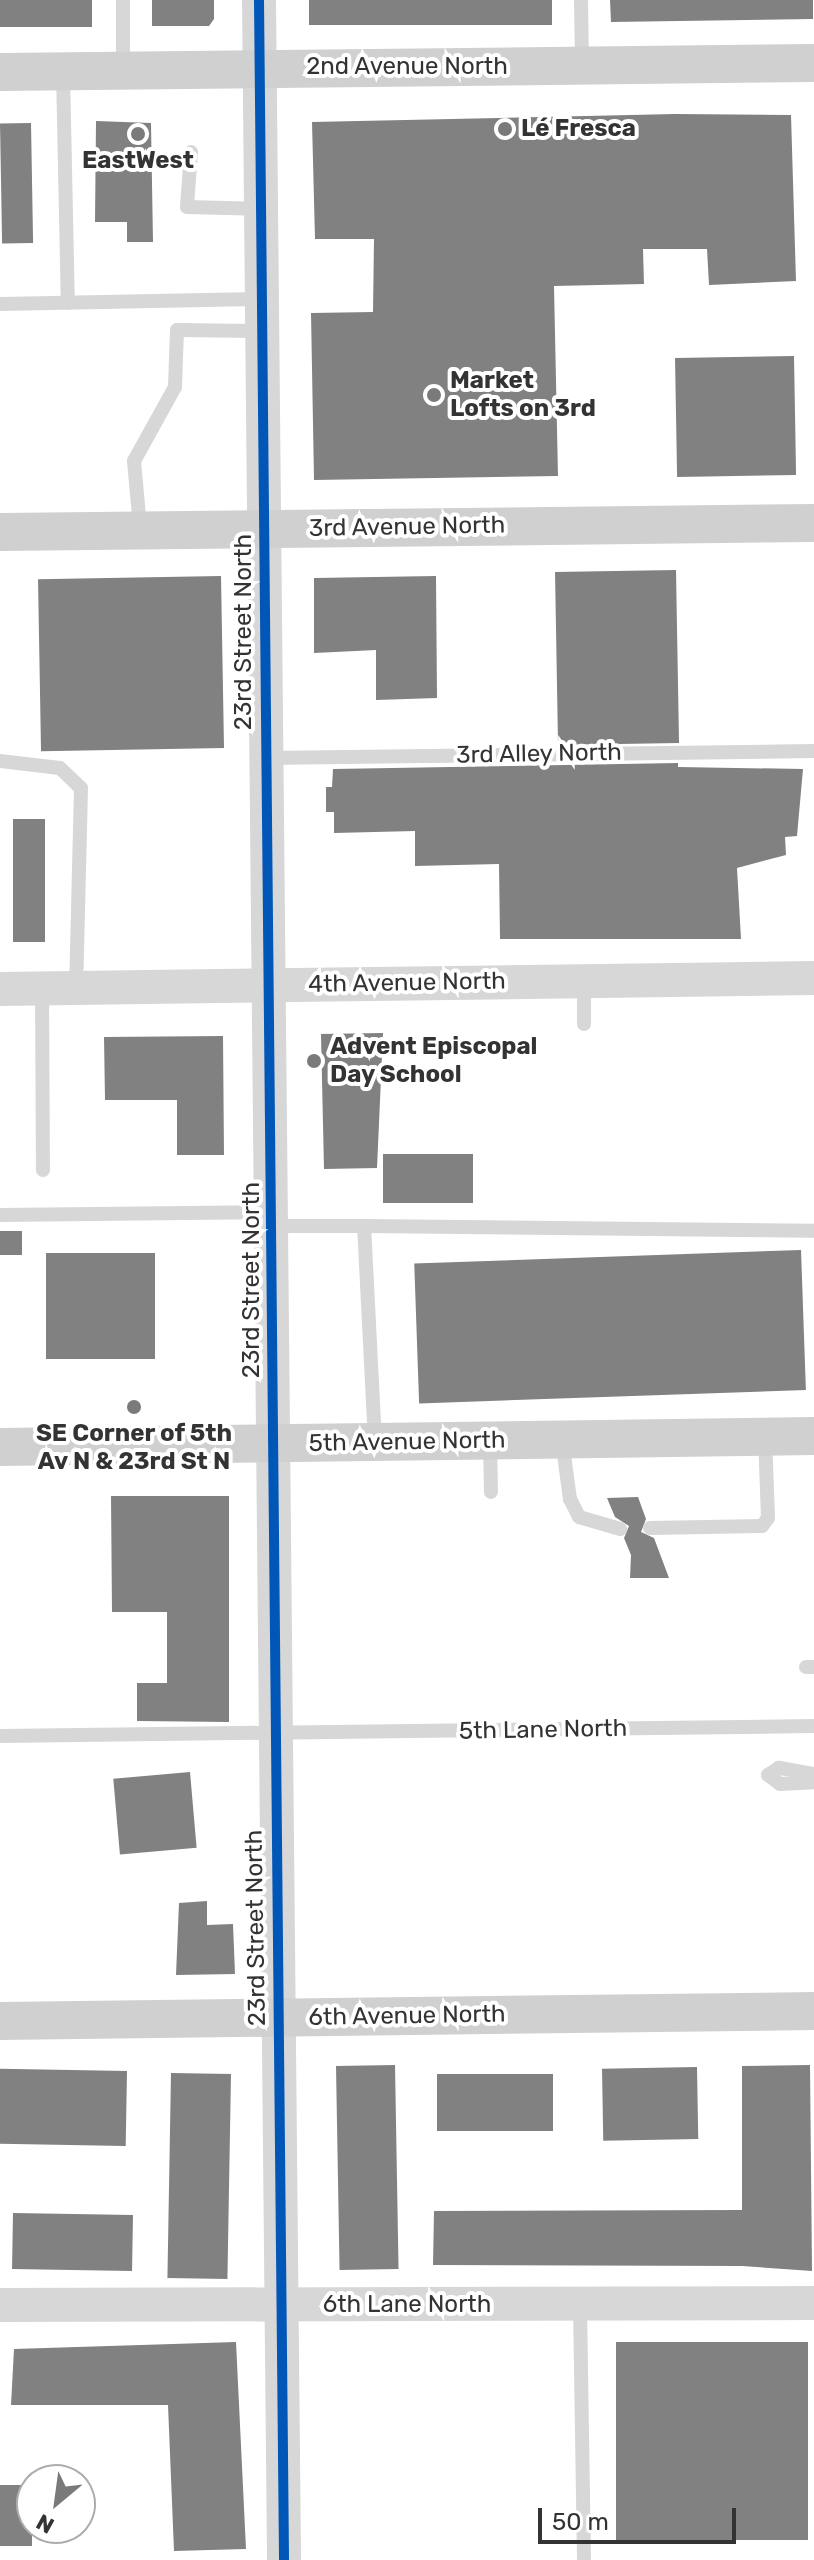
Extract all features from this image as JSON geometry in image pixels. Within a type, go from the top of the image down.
[{"type":"main road","name":"2nd Avenue North","points":[[0,72],[814,63]]},
{"type":"main road","name":"3rd Avenue North","points":[[0,532],[814,523]]},
{"type":"main road","name":"5th Avenue North","points":[[0,1447],[814,1436]]},
{"type":"main road","name":"6th Avenue North","points":[[0,2021],[814,2011]]},
{"type":"street","name":"23rd Street North","points":[[259,0],[264,209],[263,529],[271,985],[273,1735],[284,2560]]},
{"type":"street","name":"4th Avenue North","points":[[0,989],[814,978]]},
{"type":"street","name":"6th Lane North","points":[[0,2305],[814,2303]]},
{"type":"lane","points":[[123,0],[123,71]]},
{"type":"lane","points":[[581,0],[582,66]]},
{"type":"lane","points":[[63,71],[68,303]]},
{"type":"lane","points":[[191,152],[187,207],[264,209]]},
{"type":"lane","points":[[0,304],[68,303],[264,315]]},
{"type":"lane","points":[[140,530],[134,461],[175,387],[177,330],[264,315]]},
{"type":"lane","name":"3rd Alley North","points":[[265,758],[814,751]]},
{"type":"lane","points":[[0,773],[0,761],[60,768],[81,788],[76,987]]},
{"type":"lane","points":[[584,981],[584,1024]]},
{"type":"lane","points":[[42,988],[43,1170]]},
{"type":"lane","points":[[0,1215],[272,1219],[364,1226],[730,1233],[814,1231]]},
{"type":"lane","points":[[364,1226],[375,1442]]},
{"type":"lane","points":[[650,1528],[762,1526],[768,1518],[765,1436]]},
{"type":"lane","points":[[562,1439],[570,1499],[579,1517],[596,1527],[620,1529]]},
{"type":"lane","points":[[490,1440],[491,1492]]},
{"type":"lane","name":"5th Lane North","points":[[0,1736],[814,1726]]},
{"type":"lane","points":[[814,1774],[779,1768],[768,1775],[780,1784],[814,1782]]},
{"type":"lane","points":[[580,2304],[584,2560]]},
{"type":"building","points":[[0,0],[92,0],[92,27],[0,27]]},
{"type":"building","points":[[152,0],[214,0],[214,19],[209,26],[152,26]]},
{"type":"building","points":[[309,0],[552,0],[552,25],[309,25]]},
{"type":"building","points":[[610,0],[813,0],[813,19],[611,22]]},
{"type":"building","points":[[675,114],[791,115],[796,281],[709,285],[707,249],[643,249],[644,284],[554,286],[558,476],[314,480],[311,313],[373,312],[374,239],[315,239],[312,122]]},
{"type":"building","points":[[96,121],[151,123],[153,242],[127,242],[127,222],[95,222]]},
{"type":"building","points":[[31,123],[33,243],[2,244],[0,124]]},
{"type":"building","points":[[794,356],[796,475],[677,477],[675,358]]},
{"type":"building","points":[[676,570],[679,743],[558,745],[555,572]]},
{"type":"building","points":[[221,576],[224,748],[41,751],[38,579]]},
{"type":"building","points":[[436,576],[437,698],[376,700],[376,650],[314,653],[314,578]]},
{"type":"building","points":[[678,763],[678,767],[803,769],[797,836],[785,837],[786,855],[737,868],[741,939],[500,939],[499,864],[415,866],[415,831],[334,833],[334,812],[326,812],[326,787],[332,787],[333,769]]},
{"type":"building","points":[[13,819],[45,819],[45,942],[13,942]]},
{"type":"building","points":[[383,1033],[377,1168],[324,1169],[321,1034]]},
{"type":"building","points":[[223,1036],[224,1155],[177,1155],[177,1100],[105,1100],[104,1037]]},
{"type":"building","points":[[383,1154],[473,1154],[473,1203],[383,1203]]},
{"type":"building","points":[[0,1231],[22,1231],[22,1255],[0,1255]]},
{"type":"building","points":[[801,1250],[806,1390],[419,1403],[414,1264]]},
{"type":"building","points":[[46,1253],[155,1253],[155,1359],[46,1359]]},
{"type":"building","points":[[111,1496],[229,1496],[229,1722],[137,1721],[137,1683],[167,1683],[167,1612],[112,1612]]},
{"type":"building","points":[[638,1497],[646,1519],[641,1532],[654,1538],[669,1578],[630,1578],[631,1555],[624,1538],[629,1526],[615,1517],[607,1498]]},
{"type":"building","points":[[190,1772],[197,1848],[120,1854],[113,1779]]},
{"type":"building","points":[[207,1901],[207,1925],[233,1924],[235,1974],[176,1975],[179,1903]]},
{"type":"building","points":[[395,2065],[399,2269],[340,2270],[336,2066]]},
{"type":"building","points":[[810,2065],[812,2271],[742,2266],[433,2265],[434,2211],[742,2210],[742,2066]]},
{"type":"building","points":[[697,2067],[698,2139],[603,2141],[602,2069]]},
{"type":"building","points":[[0,2069],[127,2071],[126,2146],[0,2144]]},
{"type":"building","points":[[171,2073],[231,2074],[227,2279],[167,2278]]},
{"type":"building","points":[[437,2074],[553,2074],[553,2131],[437,2131]]},
{"type":"building","points":[[13,2213],[133,2215],[132,2271],[12,2269]]},
{"type":"building","points":[[236,2342],[246,2549],[174,2551],[168,2405],[11,2405],[14,2349]]},
{"type":"building","points":[[616,2342],[808,2342],[808,2540],[616,2540]]},
{"type":"building","points":[[0,2485],[16,2485],[16,2544],[32,2546],[0,2546]]},
{"type":"cycle path","points":[[259,0],[284,2560]]},
{"type":"place","name":"Lé Fresca","points":[[505,129]]},
{"type":"place","name":"EastWest","points":[[138,134]]},
{"type":"place","name":"Market Lofts on 3rd","points":[[434,395]]},
{"type":"place","name":"Advent Episcopal Day School","points":[[314,1061]]},
{"type":"place","name":"SE Corner of 5th Av N & 23rd St N","points":[[134,1407]]}]
